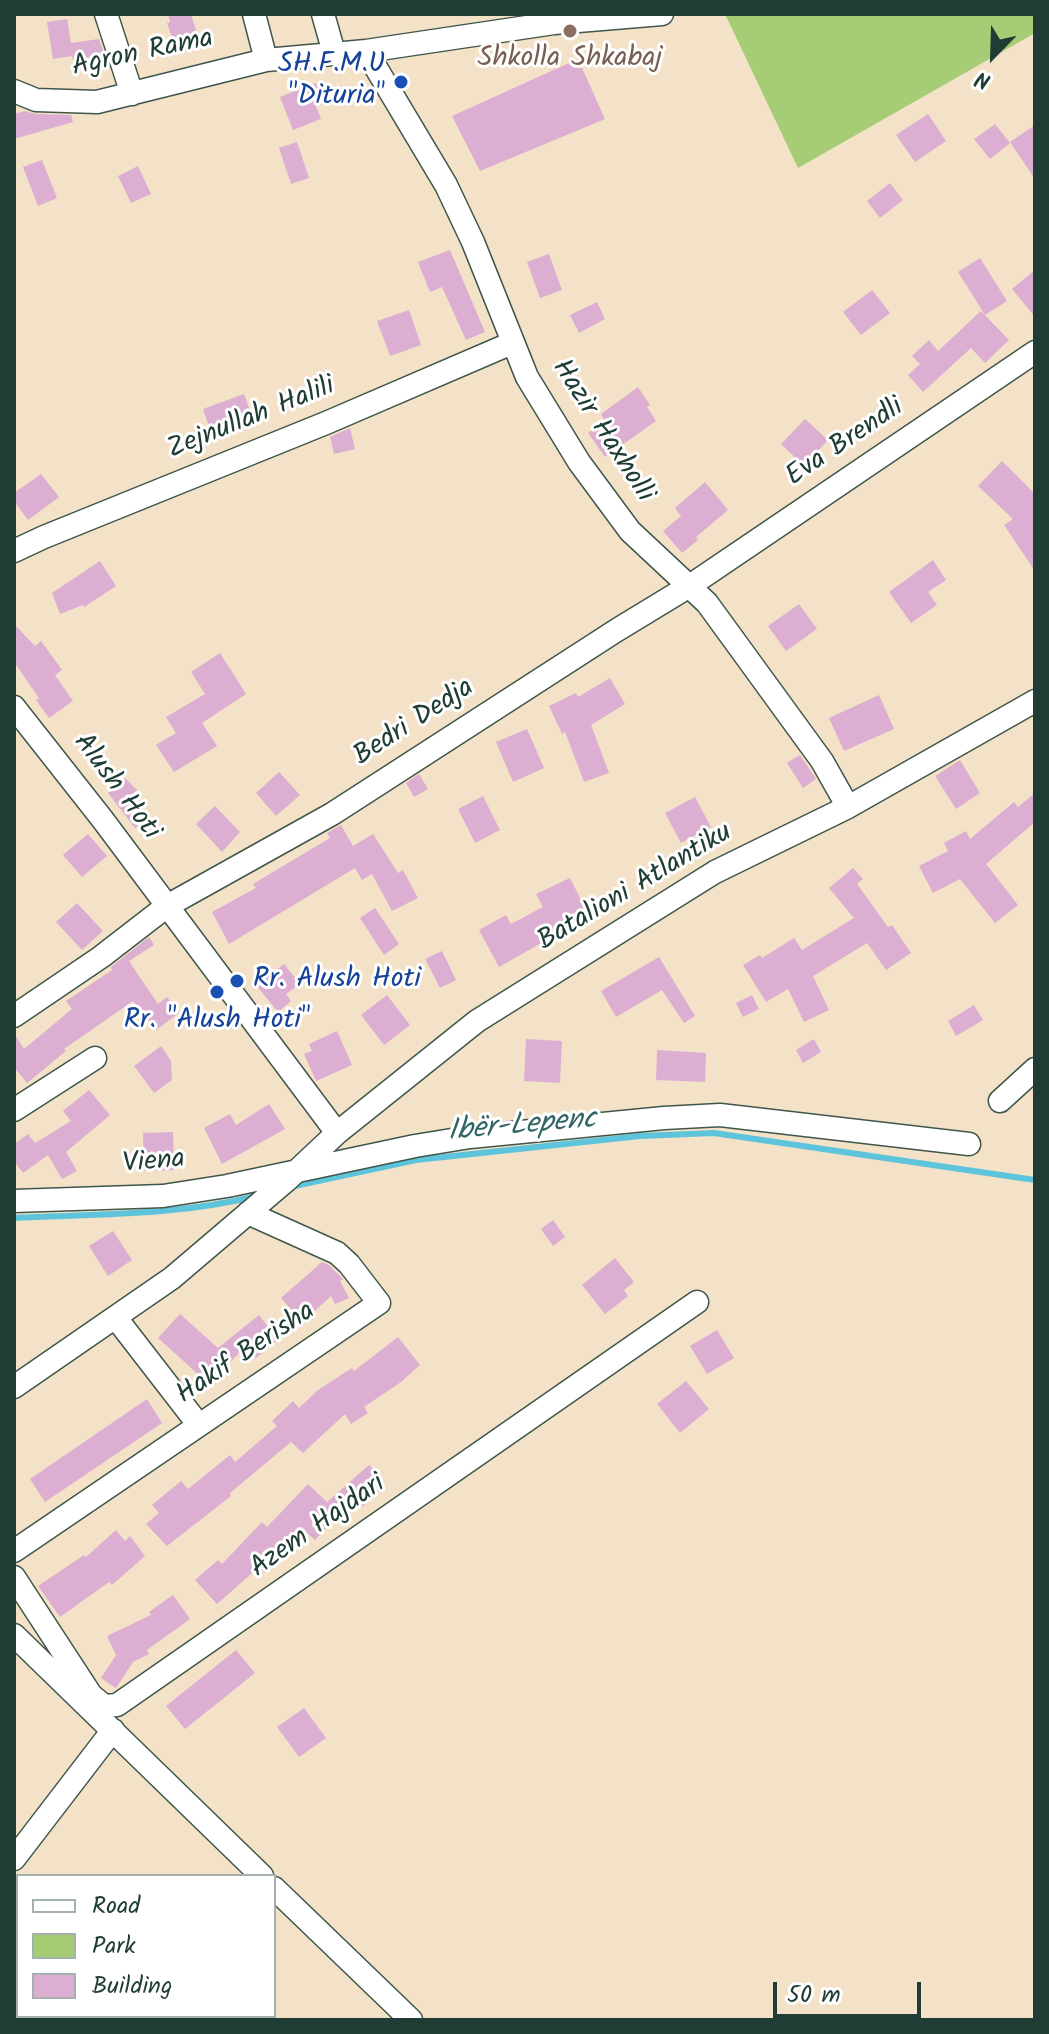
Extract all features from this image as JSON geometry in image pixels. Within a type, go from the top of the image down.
[{"type":"street","points":[[106,14],[132,94]]},
{"type":"street","points":[[254,14],[266,60]]},
{"type":"street","points":[[323,14],[334,53]]},
{"type":"street","name":"Agron Rama","points":[[14,91],[36,100],[97,102],[266,60],[366,51],[511,28],[662,14]]},
{"type":"street","name":"Hazir Haxholli","points":[[366,51],[446,185],[473,242],[527,377],[579,462],[630,531],[707,603],[822,761],[848,807]]},
{"type":"street","name":"Zejnullah Halili","points":[[14,551],[512,343]]},
{"type":"street","name":"Eva Brendli","points":[[691,585],[1035,352]]},
{"type":"street","name":"Bedri Dedja","points":[[167,906],[332,814],[691,585]]},
{"type":"street","name":"Batalioni Atlantiku","points":[[14,1387],[172,1278],[292,1176],[337,1133],[477,1021],[715,872],[848,807],[1035,701]]},
{"type":"street","name":"Alush Hoti","points":[[14,707],[337,1133]]},
{"type":"street","points":[[14,1016],[101,957],[167,906]]},
{"type":"street","points":[[14,1110],[95,1058]]},
{"type":"street","points":[[1000,1101],[1035,1069]]},
{"type":"street","name":"Batalioni Atlantiku","points":[[292,1176],[415,1146],[470,1137],[720,1115],[969,1144]]},
{"type":"street","name":"Viena","points":[[14,1201],[163,1196],[292,1176]]},
{"type":"street","name":"Hakif Berisha","points":[[14,1551],[379,1303],[337,1253],[248,1213]]},
{"type":"street","name":"Azem Hajdari","points":[[14,1577],[91,1695],[104,1706],[117,1705],[697,1302]]},
{"type":"street","points":[[116,1318],[198,1424]]},
{"type":"street","points":[[14,1635],[258,1874]]},
{"type":"street","points":[[14,1859],[113,1730]]},
{"type":"street","points":[[276,1892],[411,2020]]},
{"type":"green space","points":[[725,14],[1035,14],[1035,33],[798,168]]},
{"type":"building","points":[[168,14],[191,14],[198,37],[174,44],[167,23],[170,22]]},
{"type":"building","points":[[67,19],[71,43],[99,39],[106,60],[74,65],[72,56],[53,59],[47,22]]},
{"type":"building","points":[[578,59],[605,119],[480,171],[452,116]]},
{"type":"building","points":[[316,83],[324,104],[316,106],[321,119],[293,130],[280,97]]},
{"type":"building","points":[[25,111],[71,115],[73,122],[14,139],[14,114]]},
{"type":"building","points":[[928,114],[946,141],[915,162],[896,135]]},
{"type":"building","points":[[995,124],[1010,143],[990,159],[974,139]]},
{"type":"building","points":[[1035,125],[1035,179],[1010,142]]},
{"type":"building","points":[[297,142],[309,178],[291,184],[279,148]]},
{"type":"building","points":[[42,160],[57,198],[38,206],[23,167]]},
{"type":"building","points":[[138,166],[151,194],[131,203],[118,176]]},
{"type":"building","points":[[890,183],[903,200],[880,218],[867,201]]},
{"type":"building","points":[[450,250],[485,332],[466,340],[442,287],[430,292],[418,262]]},
{"type":"building","points":[[549,254],[562,290],[540,298],[527,262]]},
{"type":"building","points":[[980,258],[1007,301],[985,315],[958,272]]},
{"type":"building","points":[[1035,270],[1035,317],[1012,289]]},
{"type":"building","points":[[872,290],[890,313],[861,335],[843,312]]},
{"type":"building","points":[[597,302],[605,319],[579,333],[570,315]]},
{"type":"building","points":[[409,310],[421,345],[390,356],[377,321]]},
{"type":"building","points":[[981,311],[1009,340],[985,363],[971,348],[923,392],[908,375],[920,364],[912,356],[929,340],[938,351]]},
{"type":"building","points":[[638,387],[656,421],[605,457],[588,433],[605,421],[601,414]]},
{"type":"building","points":[[244,394],[255,425],[240,430],[236,420],[210,429],[203,409]]},
{"type":"building","points":[[805,419],[828,440],[804,466],[781,444]]},
{"type":"building","points":[[350,428],[355,449],[334,454],[330,437]]},
{"type":"building","points":[[1002,461],[1035,494],[1035,571],[1004,525],[1013,519],[978,486]]},
{"type":"building","points":[[41,474],[59,497],[28,520],[14,501],[14,493]]},
{"type":"building","points":[[705,482],[728,510],[682,553],[663,531],[681,516],[675,508]]},
{"type":"building","points":[[933,560],[946,580],[928,592],[937,605],[911,623],[889,592]]},
{"type":"building","points":[[100,561],[116,586],[84,607],[60,614],[52,593]]},
{"type":"building","points":[[799,604],[817,629],[786,651],[768,626]]},
{"type":"building","points":[[14,624],[35,646],[41,641],[62,670],[55,675],[73,701],[49,718],[14,662]]},
{"type":"building","points":[[220,653],[246,694],[202,723],[217,746],[174,772],[156,745],[176,733],[166,717],[205,694],[191,672]]},
{"type":"building","points":[[610,678],[625,704],[591,725],[609,773],[584,782],[565,732],[562,734],[549,706],[576,693],[578,697]]},
{"type":"building","points":[[879,695],[894,729],[844,751],[829,718]]},
{"type":"building","points":[[527,729],[544,768],[513,782],[496,742]]},
{"type":"building","points":[[800,755],[816,779],[803,788],[787,763]]},
{"type":"building","points":[[960,760],[980,793],[956,809],[935,776]]},
{"type":"building","points":[[279,772],[300,795],[276,816],[256,793]]},
{"type":"building","points":[[419,774],[428,789],[414,797],[406,783]]},
{"type":"building","points":[[125,778],[137,790],[130,796],[147,819],[135,828],[108,793]]},
{"type":"building","points":[[1035,793],[1035,822],[986,864],[1018,905],[995,923],[960,879],[933,893],[919,866],[948,851],[944,843],[966,831],[970,839],[1014,802],[1018,807]]},
{"type":"building","points":[[483,796],[500,830],[475,843],[458,809]]},
{"type":"building","points":[[695,797],[711,827],[681,843],[665,813]]},
{"type":"building","points":[[215,806],[240,832],[222,852],[196,824]]},
{"type":"building","points":[[341,825],[353,846],[373,834],[398,873],[403,870],[418,898],[392,911],[372,874],[362,880],[355,868],[229,944],[212,912],[256,888],[253,884],[330,838],[327,833]]},
{"type":"building","points":[[88,834],[107,856],[82,877],[63,855]]},
{"type":"building","points":[[853,868],[863,879],[857,884],[911,953],[886,970],[867,943],[813,976],[829,1010],[804,1022],[788,989],[766,1002],[743,965],[760,955],[762,958],[794,938],[802,950],[854,918],[829,888]]},
{"type":"building","points":[[570,878],[588,914],[557,929],[559,933],[499,967],[479,930],[506,915],[511,924],[543,907],[536,894]]},
{"type":"building","points":[[77,903],[103,931],[82,950],[56,922]]},
{"type":"building","points":[[375,908],[399,944],[384,955],[360,918]]},
{"type":"building","points":[[149,937],[154,945],[129,961],[158,1004],[167,997],[179,1013],[156,1030],[133,1001],[64,1049],[66,1051],[27,1083],[14,1067],[14,1033],[24,1049],[72,1009],[66,1001],[112,970],[111,967]]},
{"type":"building","points":[[442,951],[456,980],[440,988],[425,959]]},
{"type":"building","points":[[659,957],[695,1016],[684,1023],[662,990],[616,1017],[601,991]]},
{"type":"building","points":[[284,964],[300,984],[286,994],[291,1001],[278,1012],[256,985]]},
{"type":"building","points":[[387,995],[410,1025],[384,1045],[361,1015]]},
{"type":"building","points":[[752,995],[759,1009],[743,1017],[736,1003]]},
{"type":"building","points":[[974,1005],[983,1020],[956,1036],[948,1021]]},
{"type":"building","points":[[337,1031],[352,1065],[316,1081],[304,1054],[312,1051],[309,1044]]},
{"type":"building","points":[[526,1039],[562,1041],[560,1083],[524,1081]]},
{"type":"building","points":[[814,1039],[821,1052],[803,1063],[796,1050]]},
{"type":"building","points":[[161,1046],[171,1061],[172,1080],[154,1093],[134,1066]]},
{"type":"building","points":[[657,1050],[706,1053],[705,1082],[656,1080]]},
{"type":"building","points":[[89,1090],[110,1115],[66,1152],[77,1171],[62,1179],[48,1155],[23,1173],[14,1161],[14,1144],[28,1134],[35,1143],[71,1121],[63,1111]]},
{"type":"building","points":[[269,1104],[285,1129],[222,1164],[204,1128],[230,1114],[236,1125]]},
{"type":"building","points":[[173,1132],[174,1170],[144,1171],[143,1133]]},
{"type":"building","points":[[553,1220],[565,1237],[553,1246],[541,1229]]},
{"type":"building","points":[[113,1231],[132,1260],[108,1276],[89,1246]]},
{"type":"building","points":[[615,1258],[634,1282],[624,1290],[628,1296],[605,1314],[582,1285]]},
{"type":"building","points":[[322,1262],[343,1279],[340,1281],[349,1298],[335,1304],[331,1296],[303,1322],[281,1298]]},
{"type":"building","points":[[180,1314],[218,1348],[259,1315],[278,1340],[256,1358],[246,1346],[209,1384],[158,1338]]},
{"type":"building","points":[[717,1330],[734,1358],[707,1374],[690,1346]]},
{"type":"building","points":[[398,1337],[420,1365],[364,1407],[368,1413],[351,1424],[345,1414],[303,1453],[291,1442],[230,1493],[231,1496],[167,1546],[146,1524],[159,1513],[152,1505],[181,1481],[188,1489],[230,1455],[235,1462],[277,1426],[272,1421],[293,1401],[299,1408],[318,1390],[352,1368],[354,1371]]},
{"type":"building","points":[[686,1381],[709,1409],[680,1433],[657,1404]]},
{"type":"building","points":[[147,1399],[162,1423],[45,1502],[30,1479]]},
{"type":"building","points":[[369,1465],[377,1473],[373,1477],[383,1488],[362,1507],[354,1498],[315,1540],[305,1531],[265,1573],[259,1567],[217,1604],[195,1580],[218,1560],[222,1564],[262,1522],[267,1527],[308,1484],[327,1502]]},
{"type":"building","points":[[116,1530],[125,1541],[130,1536],[145,1556],[112,1585],[109,1582],[60,1617],[38,1586],[84,1555],[86,1557]]},
{"type":"building","points":[[173,1595],[190,1619],[147,1650],[149,1654],[133,1662],[116,1688],[101,1678],[116,1655],[107,1636],[151,1615],[149,1612]]},
{"type":"building","points":[[236,1650],[255,1673],[185,1729],[166,1706]]},
{"type":"building","points":[[304,1708],[326,1738],[299,1757],[277,1727]]},
{"type":"waterway","name":"Ibër-Lepenc","points":[[290,1187],[416,1160],[640,1136],[714,1133],[1035,1180]]},
{"type":"waterway","name":"Ibër-Lepenc","points":[[14,1218],[166,1211],[256,1196]]},
{"type":"place","name":"Shkolla Shkabaj","points":[[570,31]]},
{"type":"place","name":"SH.F.M.U \"Dituria\"","points":[[401,82]]},
{"type":"place","name":"Rr. Alush Hoti","points":[[237,981]]},
{"type":"place","name":"Rr. \"Alush Hoti\"","points":[[217,992]]}]
